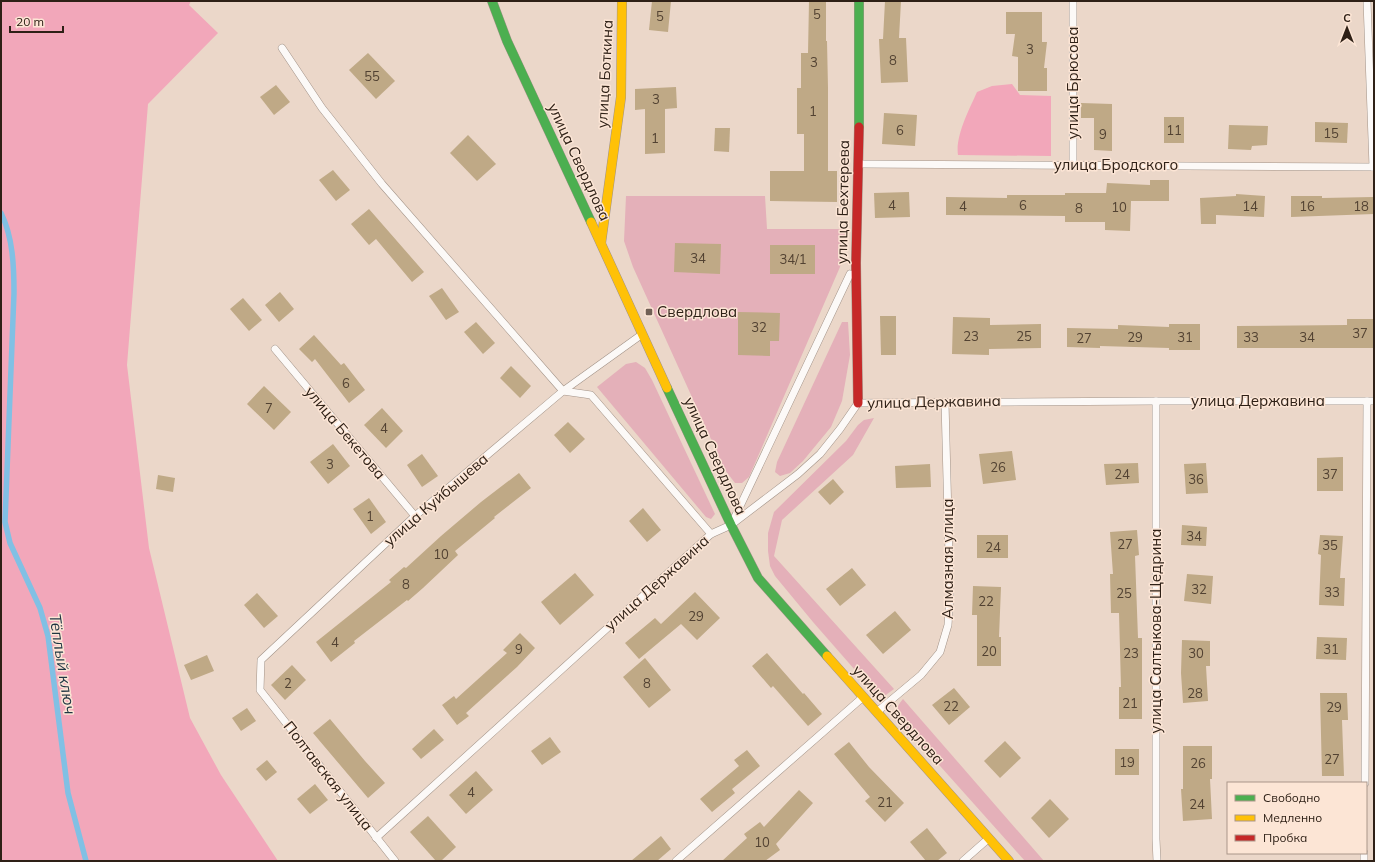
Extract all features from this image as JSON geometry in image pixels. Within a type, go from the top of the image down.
[{"type":"street","name":"улица Свердлова","points":[[492,1],[507,40],[731,524],[758,578],[878,711],[1009,861]]},
{"type":"street","name":"улица Боткина","points":[[601,243],[621,97],[622,1]]},
{"type":"street","name":"улица Бехтерева","points":[[858,403],[856,263],[859,1]]},
{"type":"lane","name":"улица Брюсова","points":[[1073,1],[1073,165]]},
{"type":"lane","points":[[1367,1],[1374,167]]},
{"type":"lane","points":[[282,48],[322,108],[382,184],[563,390],[591,395],[711,534]]},
{"type":"lane","name":"улица Бродского","points":[[858,164],[1374,167]]},
{"type":"lane","points":[[731,524],[856,263]]},
{"type":"lane","name":"улица Куйбышева","points":[[260,690],[261,660],[416,516],[563,390],[643,333]]},
{"type":"lane","name":"улица Бекетова","points":[[275,349],[416,516]]},
{"type":"lane","name":"улица Салтыкова-Щедрина","points":[[1156,401],[1157,861]]},
{"type":"lane","points":[[1365,782],[1370,401]]},
{"type":"lane","name":"улица Державина","points":[[376,838],[711,534],[731,524],[798,474],[820,454],[858,403],[1370,401]]},
{"type":"lane","name":"Алмазная улица","points":[[878,711],[921,674],[940,652],[948,625],[949,587],[945,402]]},
{"type":"lane","name":"Полтавская улица","points":[[260,690],[395,861]]},
{"type":"lane","points":[[676,861],[864,696]]},
{"type":"lane","points":[[964,861],[988,838]]},
{"type":"shaded area","points":[[1,1],[191,1],[189,5],[218,33],[148,104],[127,365],[149,548],[190,718],[221,775],[278,861],[1,861]]},
{"type":"shaded area","points":[[1012,84],[1020,95],[1051,96],[1051,156],[958,155],[961,131],[977,92],[992,86]]},
{"type":"shaded area","points":[[626,196],[765,196],[767,229],[847,229],[840,267],[749,477],[742,483],[735,483],[725,470],[633,267],[624,241]]},
{"type":"shaded area","points":[[842,322],[848,322],[850,355],[842,401],[831,427],[803,461],[790,473],[780,476],[775,472],[777,462]]},
{"type":"shaded area","points":[[636,362],[645,368],[652,380],[715,514],[711,519],[706,517],[597,387],[626,364]]},
{"type":"shaded area","points":[[874,418],[853,455],[782,520],[774,556],[894,689],[883,697],[876,694],[775,576],[770,566],[768,551],[768,533],[774,512],[846,441],[858,425],[864,420]]},
{"type":"shaded area","points":[[903,699],[1044,861],[1025,861],[899,720],[897,709]]},
{"type":"building","points":[[652,1],[671,1],[668,32],[649,30]]},
{"type":"building","points":[[809,1],[826,1],[828,171],[837,171],[837,202],[770,201],[770,171],[804,171],[804,134],[797,134],[797,88],[801,88],[801,53],[808,53]]},
{"type":"building","points":[[885,1],[901,1],[899,38],[906,38],[908,82],[881,83],[879,39],[883,39]]},
{"type":"building","points":[[1006,12],[1042,12],[1042,42],[1047,42],[1044,68],[1047,68],[1047,91],[1018,91],[1018,57],[1012,56],[1015,34],[1006,34]]},
{"type":"building","points":[[368,53],[395,81],[376,99],[349,70]]},
{"type":"building","points":[[276,85],[290,102],[274,115],[260,97]]},
{"type":"building","points":[[676,87],[677,108],[665,109],[665,153],[645,154],[645,109],[635,110],[635,89]]},
{"type":"building","points":[[1081,103],[1112,104],[1112,151],[1094,150],[1094,118],[1081,118]]},
{"type":"building","points":[[884,113],[917,115],[915,146],[882,144]]},
{"type":"building","points":[[1164,117],[1184,117],[1184,143],[1164,143]]},
{"type":"building","points":[[1315,122],[1348,123],[1347,143],[1315,142]]},
{"type":"building","points":[[1229,125],[1268,126],[1267,145],[1252,146],[1251,150],[1228,149]]},
{"type":"building","points":[[715,128],[730,128],[729,152],[714,151]]},
{"type":"building","points":[[468,135],[496,164],[477,181],[450,153]]},
{"type":"building","points":[[333,170],[350,190],[336,201],[319,180]]},
{"type":"building","points":[[1150,180],[1169,180],[1169,201],[1131,201],[1130,231],[1105,230],[1105,222],[1065,222],[1065,216],[946,215],[946,197],[1007,198],[1007,195],[1106,193],[1107,183],[1150,185]]},
{"type":"building","points":[[909,192],[910,217],[875,218],[874,193]]},
{"type":"building","points":[[1236,194],[1265,196],[1264,217],[1216,215],[1216,224],[1201,224],[1200,198],[1236,196]]},
{"type":"building","points":[[1291,196],[1322,196],[1322,198],[1373,197],[1374,214],[1291,217]]},
{"type":"building","points":[[369,209],[424,272],[412,282],[376,239],[369,245],[351,224]]},
{"type":"building","points":[[675,243],[721,244],[720,274],[674,272]]},
{"type":"building","points":[[770,245],[815,245],[815,274],[770,274]]},
{"type":"building","points":[[442,288],[459,312],[446,320],[429,296]]},
{"type":"building","points":[[280,292],[294,309],[279,322],[265,305]]},
{"type":"building","points":[[243,298],[262,320],[249,331],[230,309]]},
{"type":"building","points":[[738,312],[780,313],[779,341],[770,341],[770,356],[738,355]]},
{"type":"building","points":[[880,316],[896,316],[896,355],[881,355]]},
{"type":"building","points":[[953,317],[990,318],[990,325],[1041,324],[1041,348],[989,349],[989,355],[952,354]]},
{"type":"building","points":[[1347,319],[1374,319],[1374,348],[1237,348],[1237,326],[1347,325]]},
{"type":"building","points":[[476,322],[495,343],[483,354],[464,332]]},
{"type":"building","points":[[1169,324],[1200,324],[1200,350],[1169,350],[1169,348],[1100,346],[1100,348],[1067,347],[1067,328],[1118,329],[1118,325],[1169,327]]},
{"type":"building","points":[[314,335],[341,365],[344,363],[365,390],[349,403],[315,359],[312,362],[299,349]]},
{"type":"building","points":[[511,366],[531,386],[520,398],[500,378]]},
{"type":"building","points":[[264,386],[291,412],[274,430],[247,404]]},
{"type":"building","points":[[382,408],[403,431],[386,448],[364,425]]},
{"type":"building","points":[[568,422],[585,439],[570,453],[554,435]]},
{"type":"building","points":[[333,444],[350,466],[328,484],[310,462]]},
{"type":"building","points":[[1012,451],[1016,480],[983,484],[979,454]]},
{"type":"building","points":[[422,454],[438,476],[422,487],[407,465]]},
{"type":"building","points":[[1343,457],[1343,491],[1317,491],[1317,458]]},
{"type":"building","points":[[1138,463],[1139,483],[1106,485],[1104,464]]},
{"type":"building","points":[[1206,463],[1208,493],[1186,494],[1184,464]]},
{"type":"building","points":[[930,464],[931,487],[896,488],[895,466]]},
{"type":"building","points":[[519,473],[531,488],[494,517],[495,518],[455,551],[458,555],[423,588],[354,641],[355,643],[331,662],[316,642],[391,582],[389,580],[404,567],[406,568],[481,502]]},
{"type":"building","points":[[158,475],[175,478],[173,492],[156,489]]},
{"type":"building","points":[[833,479],[844,492],[830,505],[818,492]]},
{"type":"building","points":[[369,498],[386,522],[371,534],[353,509]]},
{"type":"building","points":[[643,508],[661,530],[647,542],[629,521]]},
{"type":"building","points":[[1182,525],[1207,527],[1206,546],[1181,545]]},
{"type":"building","points":[[1137,530],[1139,555],[1135,556],[1138,638],[1142,638],[1142,719],[1119,719],[1119,687],[1121,687],[1119,613],[1111,613],[1110,574],[1113,574],[1110,532]]},
{"type":"building","points":[[977,535],[1008,535],[1008,558],[977,558]]},
{"type":"building","points":[[1320,535],[1343,536],[1340,578],[1345,578],[1344,606],[1319,605],[1321,555],[1318,554]]},
{"type":"building","points":[[852,568],[866,585],[840,606],[826,589]]},
{"type":"building","points":[[575,573],[594,595],[560,625],[541,602]]},
{"type":"building","points":[[1187,574],[1213,576],[1211,604],[1184,601]]},
{"type":"building","points":[[973,586],[1001,587],[999,637],[1001,637],[1001,666],[977,666],[977,615],[972,615]]},
{"type":"building","points":[[695,592],[720,618],[697,640],[681,624],[639,659],[625,643],[655,618],[661,624]]},
{"type":"building","points":[[257,593],[278,616],[264,628],[244,605]]},
{"type":"building","points":[[895,611],[911,630],[883,654],[866,635]]},
{"type":"building","points":[[520,633],[535,648],[517,667],[466,713],[469,716],[457,725],[442,705],[454,696],[456,699],[507,653],[503,650]]},
{"type":"building","points":[[1317,637],[1347,638],[1346,660],[1316,659]]},
{"type":"building","points":[[1182,640],[1210,641],[1210,666],[1206,666],[1208,701],[1183,703],[1181,673]]},
{"type":"building","points":[[767,653],[822,714],[808,726],[773,686],[771,688],[752,666]]},
{"type":"building","points":[[207,655],[214,671],[191,680],[184,665]]},
{"type":"building","points":[[645,658],[671,690],[649,708],[623,677]]},
{"type":"building","points":[[292,665],[306,680],[285,700],[271,685]]},
{"type":"building","points":[[954,688],[970,707],[949,725],[932,705]]},
{"type":"building","points":[[1320,693],[1347,693],[1348,720],[1342,720],[1344,776],[1322,776]]},
{"type":"building","points":[[247,708],[256,721],[241,731],[232,718]]},
{"type":"building","points":[[330,719],[385,783],[368,798],[313,733]]},
{"type":"building","points":[[434,729],[444,740],[421,759],[412,749]]},
{"type":"building","points":[[550,737],[561,752],[542,765],[531,751]]},
{"type":"building","points":[[1005,741],[1021,758],[1000,778],[984,761]]},
{"type":"building","points":[[849,742],[869,767],[904,803],[885,822],[865,801],[870,797],[834,754]]},
{"type":"building","points":[[1183,746],[1212,746],[1212,779],[1210,779],[1212,819],[1183,821],[1181,789],[1183,789]]},
{"type":"building","points":[[1115,749],[1139,749],[1139,775],[1115,775]]},
{"type":"building","points":[[747,750],[760,766],[732,789],[735,793],[712,812],[700,799],[739,766],[734,760]]},
{"type":"building","points":[[267,760],[277,772],[266,781],[256,769]]},
{"type":"building","points":[[476,771],[493,790],[466,814],[449,795]]},
{"type":"building","points":[[315,784],[328,800],[310,814],[297,799]]},
{"type":"building","points":[[799,790],[813,803],[776,844],[780,850],[765,861],[722,861],[747,838],[744,834],[760,822],[764,827]]},
{"type":"building","points":[[1050,799],[1069,819],[1049,838],[1031,818]]},
{"type":"building","points":[[428,816],[456,847],[441,861],[436,861],[410,832]]},
{"type":"building","points":[[927,828],[947,853],[937,861],[926,861],[910,842]]},
{"type":"building","points":[[661,836],[671,849],[657,861],[631,861]]},
{"type":"waterway","name":"Тёплый ключ","points":[[1,213],[10,242],[14,283],[5,522],[10,543],[40,608],[48,636],[68,793],[86,861]]},
{"type":"traffic: fast","points":[[492,1],[507,41],[591,222]]},
{"type":"traffic: fast","points":[[859,1],[859,127]]},
{"type":"traffic: fast","points":[[667,388],[731,525],[758,578],[827,656]]},
{"type":"traffic: slow","points":[[601,243],[621,97],[622,1]]},
{"type":"traffic: slow","points":[[591,222],[667,388]]},
{"type":"traffic: slow","points":[[827,656],[1009,861]]},
{"type":"traffic: jam","points":[[858,403],[856,263],[859,127]]},
{"type":"place","name":"Свердлова","points":[[649,312]]}]
